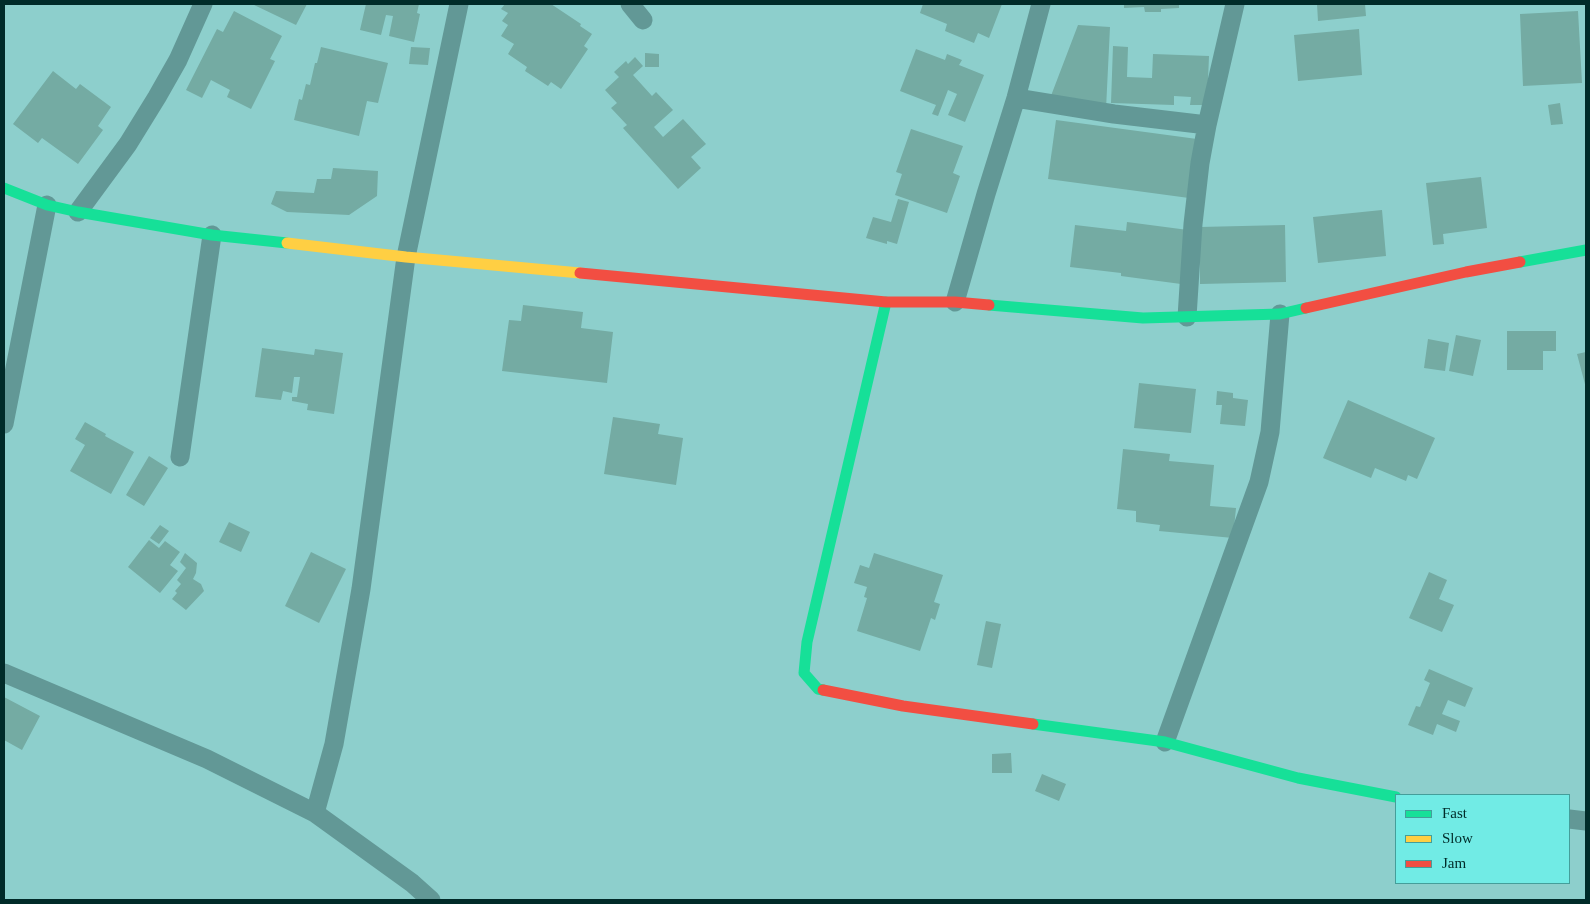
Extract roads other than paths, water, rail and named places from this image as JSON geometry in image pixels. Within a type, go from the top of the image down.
[{"type":"street","points":[[78,212],[128,144],[157,97],[178,60],[203,4]]},
{"type":"street","points":[[315,813],[334,744],[361,589],[406,257],[460,4]]},
{"type":"street","points":[[630,4],[643,20]]},
{"type":"street","points":[[955,302],[1016,98],[1041,4]]},
{"type":"street","points":[[1187,318],[1195,198],[1207,125],[1235,4]]},
{"type":"street","points":[[1016,98],[1114,114],[1207,125]]},
{"type":"street","points":[[4,188],[47,205],[212,235],[406,257],[886,302],[955,302],[1143,318],[1280,314],[1466,272],[1586,250]]},
{"type":"street","points":[[4,424],[47,205]]},
{"type":"street","points":[[180,457],[212,235]]},
{"type":"street","points":[[886,302],[807,642],[804,673],[818,689],[903,706],[1164,742],[1298,778],[1395,797]]},
{"type":"street","points":[[1164,742],[1259,482],[1270,432],[1280,314]]},
{"type":"street","points":[[4,673],[207,759],[315,813],[412,883],[431,900]]},
{"type":"street","points":[[1570,819],[1586,821]]}]
